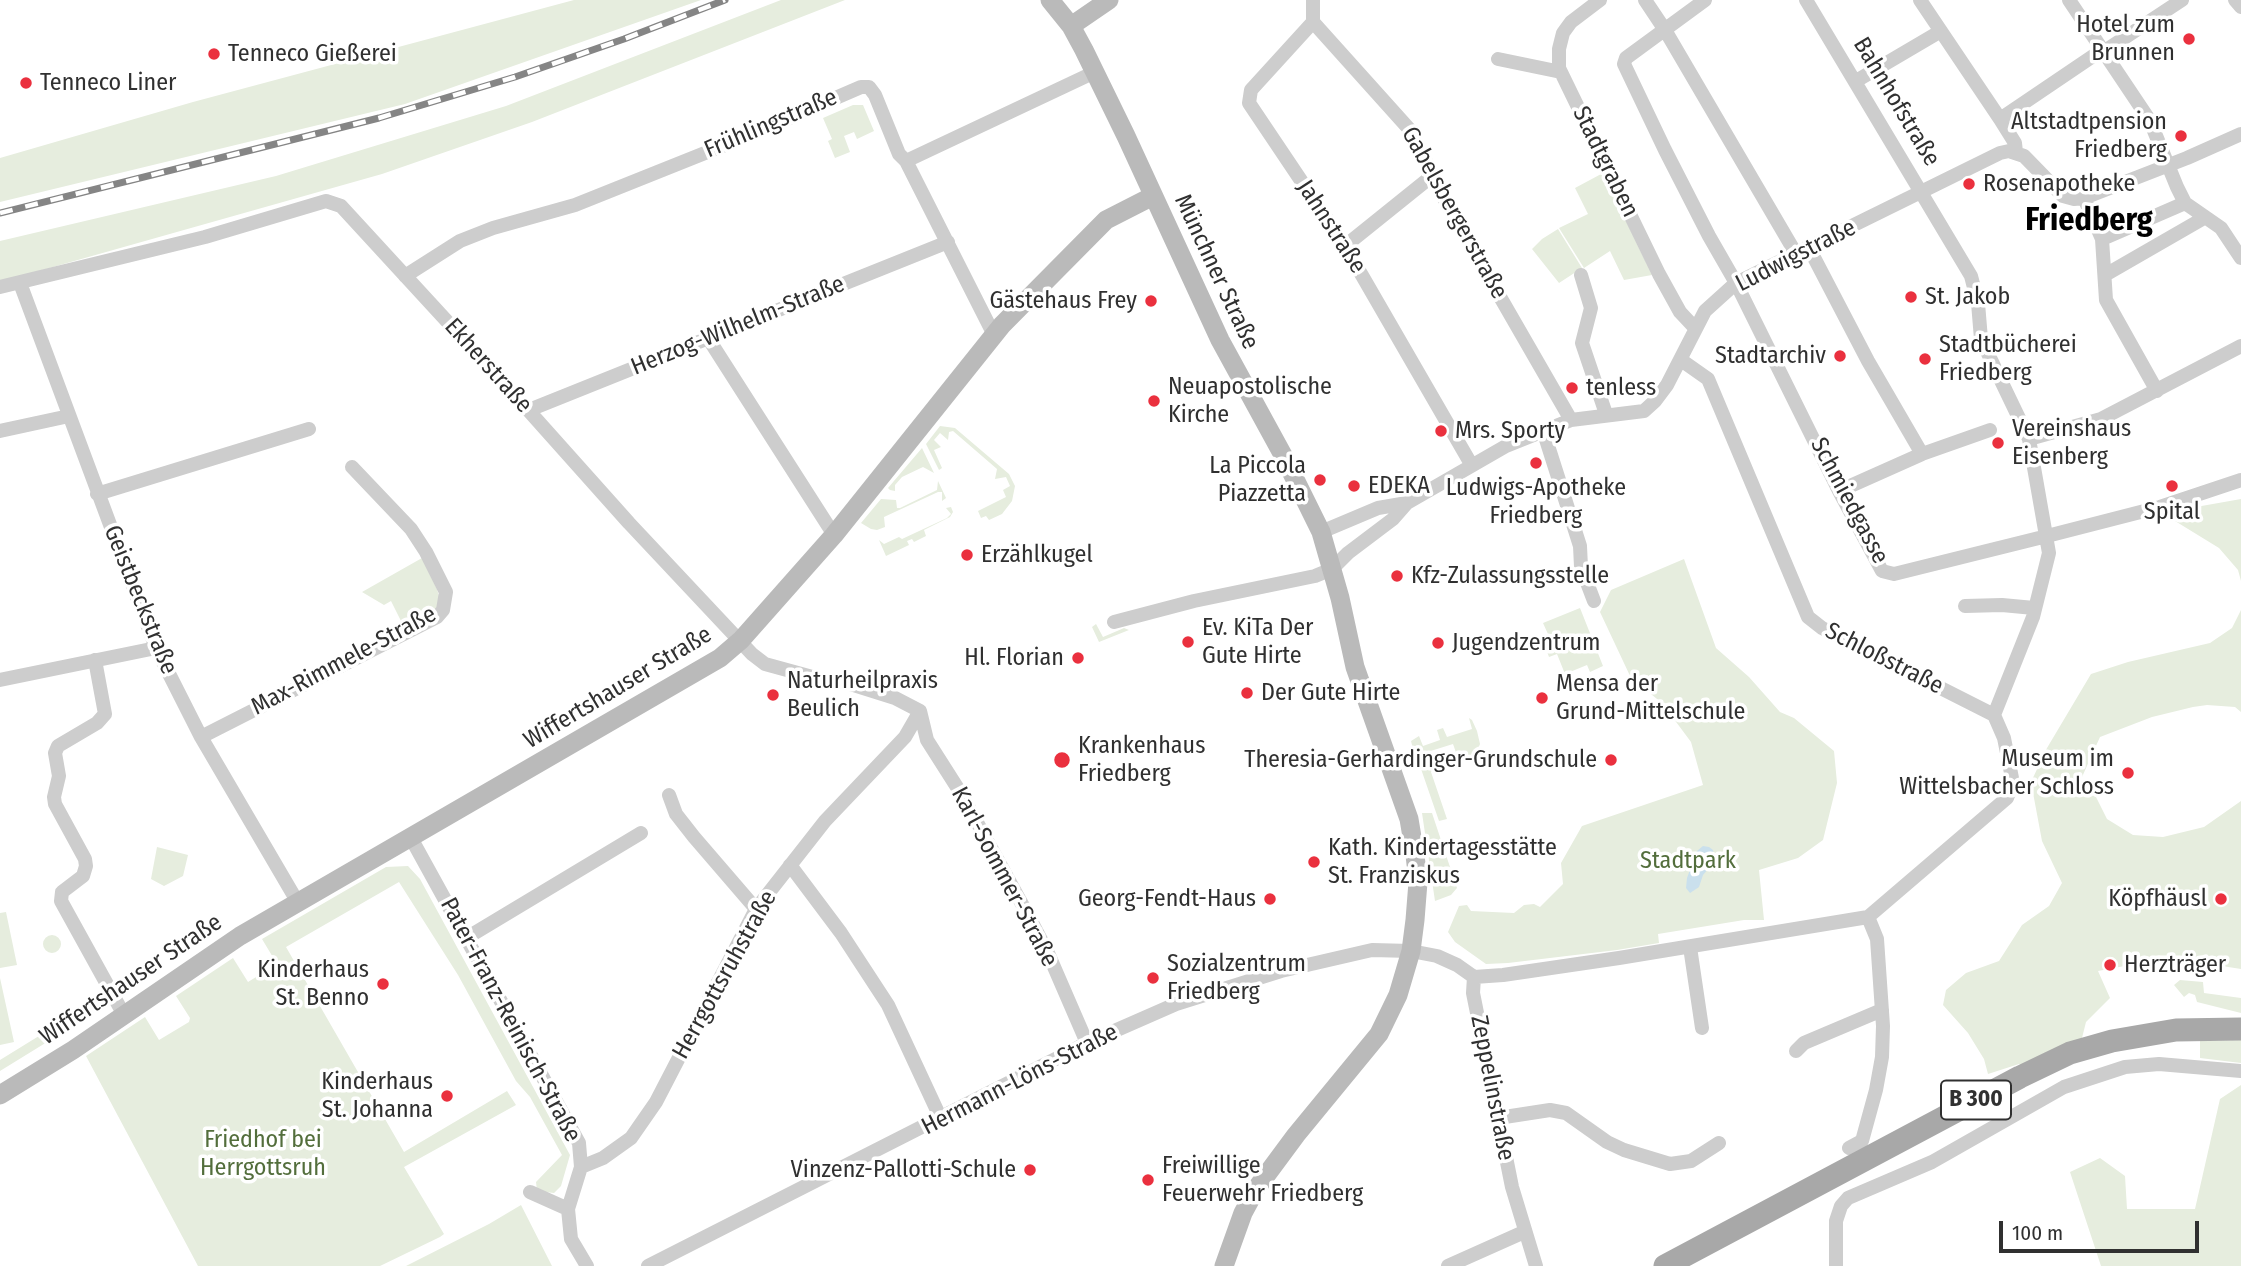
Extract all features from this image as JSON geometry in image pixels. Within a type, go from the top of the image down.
[{"type":"main road","name":"B 300","points":[[1665,1266],[2020,1077],[2070,1054],[2112,1041],[2176,1030],[2241,1029]]},
{"type":"street","name":"Münchner Straße","points":[[1050,0],[1071,26],[1095,72],[1220,340],[1284,457],[1321,532],[1355,667],[1409,819],[1418,882],[1411,951],[1398,995],[1379,1034],[1296,1135],[1256,1189],[1238,1223],[1224,1266]]},
{"type":"street","points":[[1071,26],[1109,0]]},
{"type":"street","points":[[1313,0],[1313,22]]},
{"type":"street","name":"Stadtgraben","points":[[1600,0],[1571,22],[1563,33],[1558,59],[1561,72],[1659,274],[1680,313],[1695,328]]},
{"type":"street","points":[[1644,0],[1801,249],[1922,454]]},
{"type":"street","points":[[1665,30],[1705,0]]},
{"type":"street","name":"Bahnhofstraße","points":[[1806,0],[1970,276],[1978,303],[1982,338],[2029,439],[2049,553],[2035,608],[1994,715]]},
{"type":"street","points":[[1920,0],[2000,119],[2015,143],[2015,152],[2032,163],[2063,195],[2074,199],[2084,198],[2241,134]]},
{"type":"street","points":[[2069,0],[2150,121],[2185,203],[2221,228],[2241,258]]},
{"type":"street","points":[[2000,119],[2182,0]]},
{"type":"street","points":[[2235,0],[2241,7]]},
{"type":"street","name":"Gabelsbergerstraße","points":[[1313,22],[1410,130],[1422,150],[1432,176],[1571,420]]},
{"type":"street","name":"Jahnstraße","points":[[1313,22],[1251,90],[1249,103],[1345,246],[1471,464]]},
{"type":"street","name":"Schmiedgasse","points":[[1665,30],[1626,58],[1624,64],[1690,199],[1736,283],[1839,491],[1882,571],[1894,575],[2160,507],[2241,480]]},
{"type":"street","points":[[1856,81],[1941,31]]},
{"type":"street","points":[[1498,59],[1561,72]]},
{"type":"street","points":[[995,335],[906,161],[1095,72]]},
{"type":"street","name":"Frühlingstraße","points":[[405,276],[460,241],[493,228],[575,205],[861,87],[869,87],[875,95],[900,154],[906,161]]},
{"type":"street","name":"Ludwigstraße","points":[[1332,569],[1348,553],[1393,519],[1407,503],[1506,446],[1571,420],[1644,411],[1655,401],[1681,360],[1705,311],[1736,283],[2000,153],[2015,152]]},
{"type":"street","points":[[1345,246],[1432,176]]},
{"type":"street","name":"Wiffertshauser Straße","points":[[0,1095],[221,948],[297,901],[719,659],[741,640],[834,535],[995,335],[1070,254],[1106,220],[1153,196]]},
{"type":"street","points":[[2084,198],[2102,239],[2106,300],[2157,391]]},
{"type":"street","name":"Ekherstraße","points":[[0,287],[205,237],[326,201],[341,205],[629,523],[765,664],[827,681],[841,681],[895,698],[920,712]]},
{"type":"street","points":[[2102,239],[2185,203]]},
{"type":"street","points":[[2105,275],[2204,218]]},
{"type":"street","name":"Herzog-Wilhelm-Straße","points":[[529,410],[948,242]]},
{"type":"street","points":[[1581,275],[1591,308],[1582,343],[1606,414]]},
{"type":"street","name":"Geistbeckstraße","points":[[20,283],[156,648],[201,737],[297,901]]},
{"type":"street","points":[[708,338],[834,535]]},
{"type":"street","points":[[2029,439],[2101,419],[2241,346]]},
{"type":"street","name":"Schloßstraße","points":[[1681,360],[1708,379],[1808,617],[1822,628],[1994,715]]},
{"type":"street","points":[[0,431],[69,416]]},
{"type":"street","points":[[97,494],[309,429]]},
{"type":"street","points":[[1543,430],[1580,547],[1581,567],[1594,601]]},
{"type":"street","points":[[1839,491],[1922,454],[1990,430]]},
{"type":"street","name":"Max-Rimmele-Straße","points":[[201,737],[438,617],[443,610],[446,592],[426,552],[411,530],[352,467]]},
{"type":"street","name":"Ludwigstraße","points":[[1321,532],[1378,508],[1407,503]]},
{"type":"street","points":[[1114,622],[1194,601],[1309,578],[1332,569]]},
{"type":"street","points":[[1965,606],[2035,608]]},
{"type":"street","points":[[0,680],[156,648]]},
{"type":"street","points":[[95,660],[105,714],[102,720],[86,731],[63,742],[55,753],[59,776],[55,804],[85,859],[86,866],[83,876],[62,892],[61,901],[124,1015]]},
{"type":"street","name":"Herrgottsruhstraße","points":[[581,1167],[603,1158],[631,1138],[656,1102],[756,909],[825,821],[905,737],[920,712]]},
{"type":"street","name":"Karl-Sommer-Straße","points":[[920,712],[927,740],[962,795],[1028,915],[1087,1043]]},
{"type":"street","points":[[1411,951],[1444,958],[1474,977],[1503,975],[1868,917],[2007,798],[2013,783],[2004,738],[1994,715]]},
{"type":"street","points":[[669,795],[676,814],[756,909]]},
{"type":"street","points":[[468,937],[641,833]]},
{"type":"street","name":"Pater-Franz-Reinisch-Straße","points":[[411,838],[468,937],[579,1143],[581,1167],[568,1209]]},
{"type":"street","points":[[790,866],[841,933],[888,1005],[941,1119]]},
{"type":"street","points":[[1849,1148],[1862,1141],[1876,1090],[1881,1057],[1882,1010],[1877,939],[1868,917]]},
{"type":"street","points":[[1690,947],[1702,1028]]},
{"type":"street","name":"Hermann-Löns-Straße","points":[[648,1266],[1087,1043],[1176,1004],[1270,974],[1372,950],[1411,951]]},
{"type":"street","name":"Zeppelinstraße","points":[[1474,977],[1473,993],[1512,1187],[1536,1266]]},
{"type":"street","points":[[1796,1051],[1804,1043],[1882,1010]]},
{"type":"street","points":[[1836,1266],[1836,1221],[1841,1206],[1848,1198],[1932,1163],[2064,1087],[2125,1067],[2159,1064],[2241,1071]]},
{"type":"street","points":[[1498,1118],[1550,1110],[1566,1113],[1607,1142],[1670,1164],[1691,1161],[1719,1143]]},
{"type":"street","points":[[530,1192],[568,1209],[571,1239],[587,1266]]},
{"type":"street","points":[[1448,1266],[1524,1232]]},
{"type":"green space","points":[[574,0],[701,0],[405,104],[0,202],[0,158],[193,102]]},
{"type":"green space","points":[[781,0],[845,0],[532,122],[382,174],[0,282],[0,241],[276,176],[506,106]]},
{"type":"green space","points":[[853,105],[863,105],[874,131],[857,139],[854,132],[844,136],[850,152],[835,158],[828,141],[832,139],[823,118]]},
{"type":"green space","points":[[1603,173],[1652,275],[1624,280],[1610,251],[1584,268],[1559,228],[1588,214],[1575,188]]},
{"type":"green space","points":[[1558,229],[1582,268],[1559,283],[1532,249]]},
{"type":"green space","points":[[940,426],[955,428],[1009,474],[1015,486],[1012,501],[1002,514],[989,520],[986,516],[981,518],[978,511],[1006,497],[1003,490],[1010,486],[1006,477],[995,479],[997,469],[953,431],[949,432],[948,440],[940,433],[934,440],[941,447],[934,450],[942,468],[939,470],[926,444]]},
{"type":"green space","points":[[922,448],[934,473],[923,467],[902,477],[895,485],[895,491],[890,490],[888,488]]},
{"type":"green space","points":[[938,481],[946,498],[942,501],[942,492],[938,492],[884,517],[885,527],[877,530],[861,523],[881,499],[896,500],[897,508],[900,508],[937,490]]},
{"type":"green space","points":[[2241,499],[2241,581],[2238,570],[2219,548],[2162,513]]},
{"type":"green space","points":[[951,507],[953,512],[950,517],[924,530],[926,536],[914,542],[912,539],[907,541],[909,545],[886,556],[879,540],[884,544],[899,537],[902,539],[947,518],[951,514],[946,508]]},
{"type":"green space","points":[[422,558],[440,600],[436,611],[404,627],[391,601],[384,605],[362,592]]},
{"type":"green space","name":"Stadtpark","points":[[1684,559],[1716,648],[1749,677],[1780,712],[1794,718],[1834,751],[1837,783],[1823,840],[1798,858],[1759,870],[1764,920],[1744,920],[1658,934],[1659,943],[1617,950],[1486,964],[1455,942],[1448,932],[1459,906],[1467,905],[1471,911],[1514,913],[1524,905],[1534,904],[1540,907],[1563,884],[1561,863],[1582,826],[1703,785],[1691,742],[1662,703],[1631,678],[1600,612],[1611,590]]},
{"type":"green space","points":[[1580,608],[1603,666],[1590,672],[1587,665],[1565,674],[1557,654],[1549,657],[1545,646],[1552,643],[1543,623]]},
{"type":"green space","points":[[2241,610],[2241,712],[2235,707],[2193,707],[2152,717],[2100,737],[2082,777],[2082,794],[2095,795],[2107,819],[2133,835],[2163,837],[2204,827],[2241,801],[2241,969],[2209,964],[2207,970],[2175,966],[2173,957],[2098,971],[2110,998],[2086,1022],[2081,1042],[2025,1067],[2019,1064],[1988,1074],[1984,1059],[1968,1033],[1943,1005],[1946,990],[1966,973],[1999,961],[2022,925],[2049,906],[2062,883],[2042,841],[2031,782],[2047,748],[2091,674],[2128,662],[2210,643],[2232,628]]},
{"type":"green space","points":[[1096,624],[1103,637],[1124,628],[1129,630],[1099,642],[1092,627]]},
{"type":"green space","points":[[1469,718],[1477,731],[1480,744],[1475,756],[1459,761],[1453,744],[1421,754],[1413,749],[1411,741],[1419,736],[1423,746],[1440,740],[1437,730],[1443,728],[1447,737],[1472,729]]},
{"type":"green space","points":[[1438,755],[1442,767],[1431,772],[1447,819],[1439,821],[1420,766],[1422,761]]},
{"type":"green space","points":[[1422,813],[1432,813],[1457,888],[1451,895],[1435,901]]},
{"type":"green space","points":[[157,847],[188,855],[183,876],[164,886],[151,879]]},
{"type":"green space","name":"Friedhof bei Herrgottsruh","points":[[408,866],[420,879],[570,1155],[561,1186],[554,1193],[537,1191],[536,1182],[562,1155],[530,1097],[516,1081],[458,975],[399,882],[286,947],[404,1152],[507,1091],[516,1105],[404,1167],[444,1234],[440,1237],[380,1266],[198,1266],[86,1056],[145,1017],[159,1040],[189,1022],[190,1018],[176,996],[233,958],[248,982],[277,964],[262,939],[386,867]]},
{"type":"green space","points":[[6,912],[17,965],[0,968],[0,913]]},
{"type":"green space","points":[[52,935],[58,938],[61,944],[58,950],[52,953],[46,950],[43,944],[46,938]]},
{"type":"green space","points":[[0,978],[14,1042],[0,1045]]},
{"type":"green space","points":[[2180,980],[2203,982],[2204,993],[2241,998],[2241,1013],[2197,1002],[2195,995],[2189,993],[2184,997],[2174,985]]},
{"type":"green space","points":[[94,1002],[99,1010],[0,1071],[0,1060]]},
{"type":"green space","points":[[2241,1040],[2241,1063],[2200,1058],[2200,1041]]},
{"type":"green space","points":[[2241,1085],[2241,1266],[2101,1266],[2070,1172],[2100,1158],[2125,1176],[2127,1209],[2195,1209],[2220,1099]]},
{"type":"green space","points":[[521,1205],[552,1266],[406,1266],[489,1224]]},
{"type":"water","points":[[1703,846],[1713,850],[1715,861],[1703,875],[1699,887],[1690,893],[1686,888],[1687,878],[1697,851]]},
{"type":"railway","points":[[0,213],[379,118],[515,77],[725,0]]},
{"type":"place","name":"Hotel zum Brunnen","points":[[2189,39]]},
{"type":"place","name":"Tenneco Gießerei","points":[[214,54]]},
{"type":"place","name":"Tenneco Liner","points":[[26,83]]},
{"type":"place","name":"Altstadtpension Friedberg","points":[[2181,136]]},
{"type":"place","name":"Rosenapotheke","points":[[1969,184]]},
{"type":"place","name":"St. Jakob","points":[[1911,297]]},
{"type":"place","name":"Gästehaus Frey","points":[[1151,301]]},
{"type":"place","name":"Stadtarchiv","points":[[1840,356]]},
{"type":"place","name":"Stadtbücherei Friedberg","points":[[1925,359]]},
{"type":"place","name":"tenless","points":[[1572,388]]},
{"type":"place","name":"Neuapostolische Kirche","points":[[1154,401]]},
{"type":"place","name":"Mrs. Sporty","points":[[1441,431]]},
{"type":"place","name":"Vereinshaus Eisenberg","points":[[1998,443]]},
{"type":"place","name":"Ludwigs-Apotheke Friedberg","points":[[1536,463]]},
{"type":"place","name":"La Piccola Piazzetta","points":[[1320,480]]},
{"type":"place","name":"EDEKA","points":[[1354,486]]},
{"type":"place","name":"Spital","points":[[2172,486]]},
{"type":"place","name":"Erzählkugel","points":[[967,555]]},
{"type":"place","name":"Kfz-Zulassungsstelle","points":[[1397,576]]},
{"type":"place","name":"Ev. KiTa Der Gute Hirte","points":[[1188,642]]},
{"type":"place","name":"Jugendzentrum","points":[[1438,643]]},
{"type":"place","name":"Hl. Florian","points":[[1078,658]]},
{"type":"place","name":"Der Gute Hirte","points":[[1247,693]]},
{"type":"place","name":"Naturheilpraxis Beulich","points":[[773,695]]},
{"type":"place","name":"Mensa der Grund-Mittelschule","points":[[1542,698]]},
{"type":"place","name":"Krankenhaus Friedberg","points":[[1062,760]]},
{"type":"place","name":"Theresia-Gerhardinger-Grundschule","points":[[1611,760]]},
{"type":"place","name":"Museum im Wittelsbacher Schloss","points":[[2128,773]]},
{"type":"place","name":"Kath. Kindertagesstätte St. Franziskus","points":[[1314,862]]},
{"type":"place","name":"Georg-Fendt-Haus","points":[[1270,899]]},
{"type":"place","name":"Köpfhäusl","points":[[2221,899]]},
{"type":"place","name":"Herzträger","points":[[2110,965]]},
{"type":"place","name":"Sozialzentrum Friedberg","points":[[1153,978]]},
{"type":"place","name":"Kinderhaus St. Benno","points":[[383,984]]},
{"type":"place","name":"Kinderhaus St. Johanna","points":[[447,1096]]},
{"type":"place","name":"Vinzenz-Pallotti-Schule","points":[[1030,1170]]},
{"type":"place","name":"Freiwillige Feuerwehr Friedberg","points":[[1148,1180]]},
{"type":"district","name":"Friedberg","points":[[2089,221]]}]
